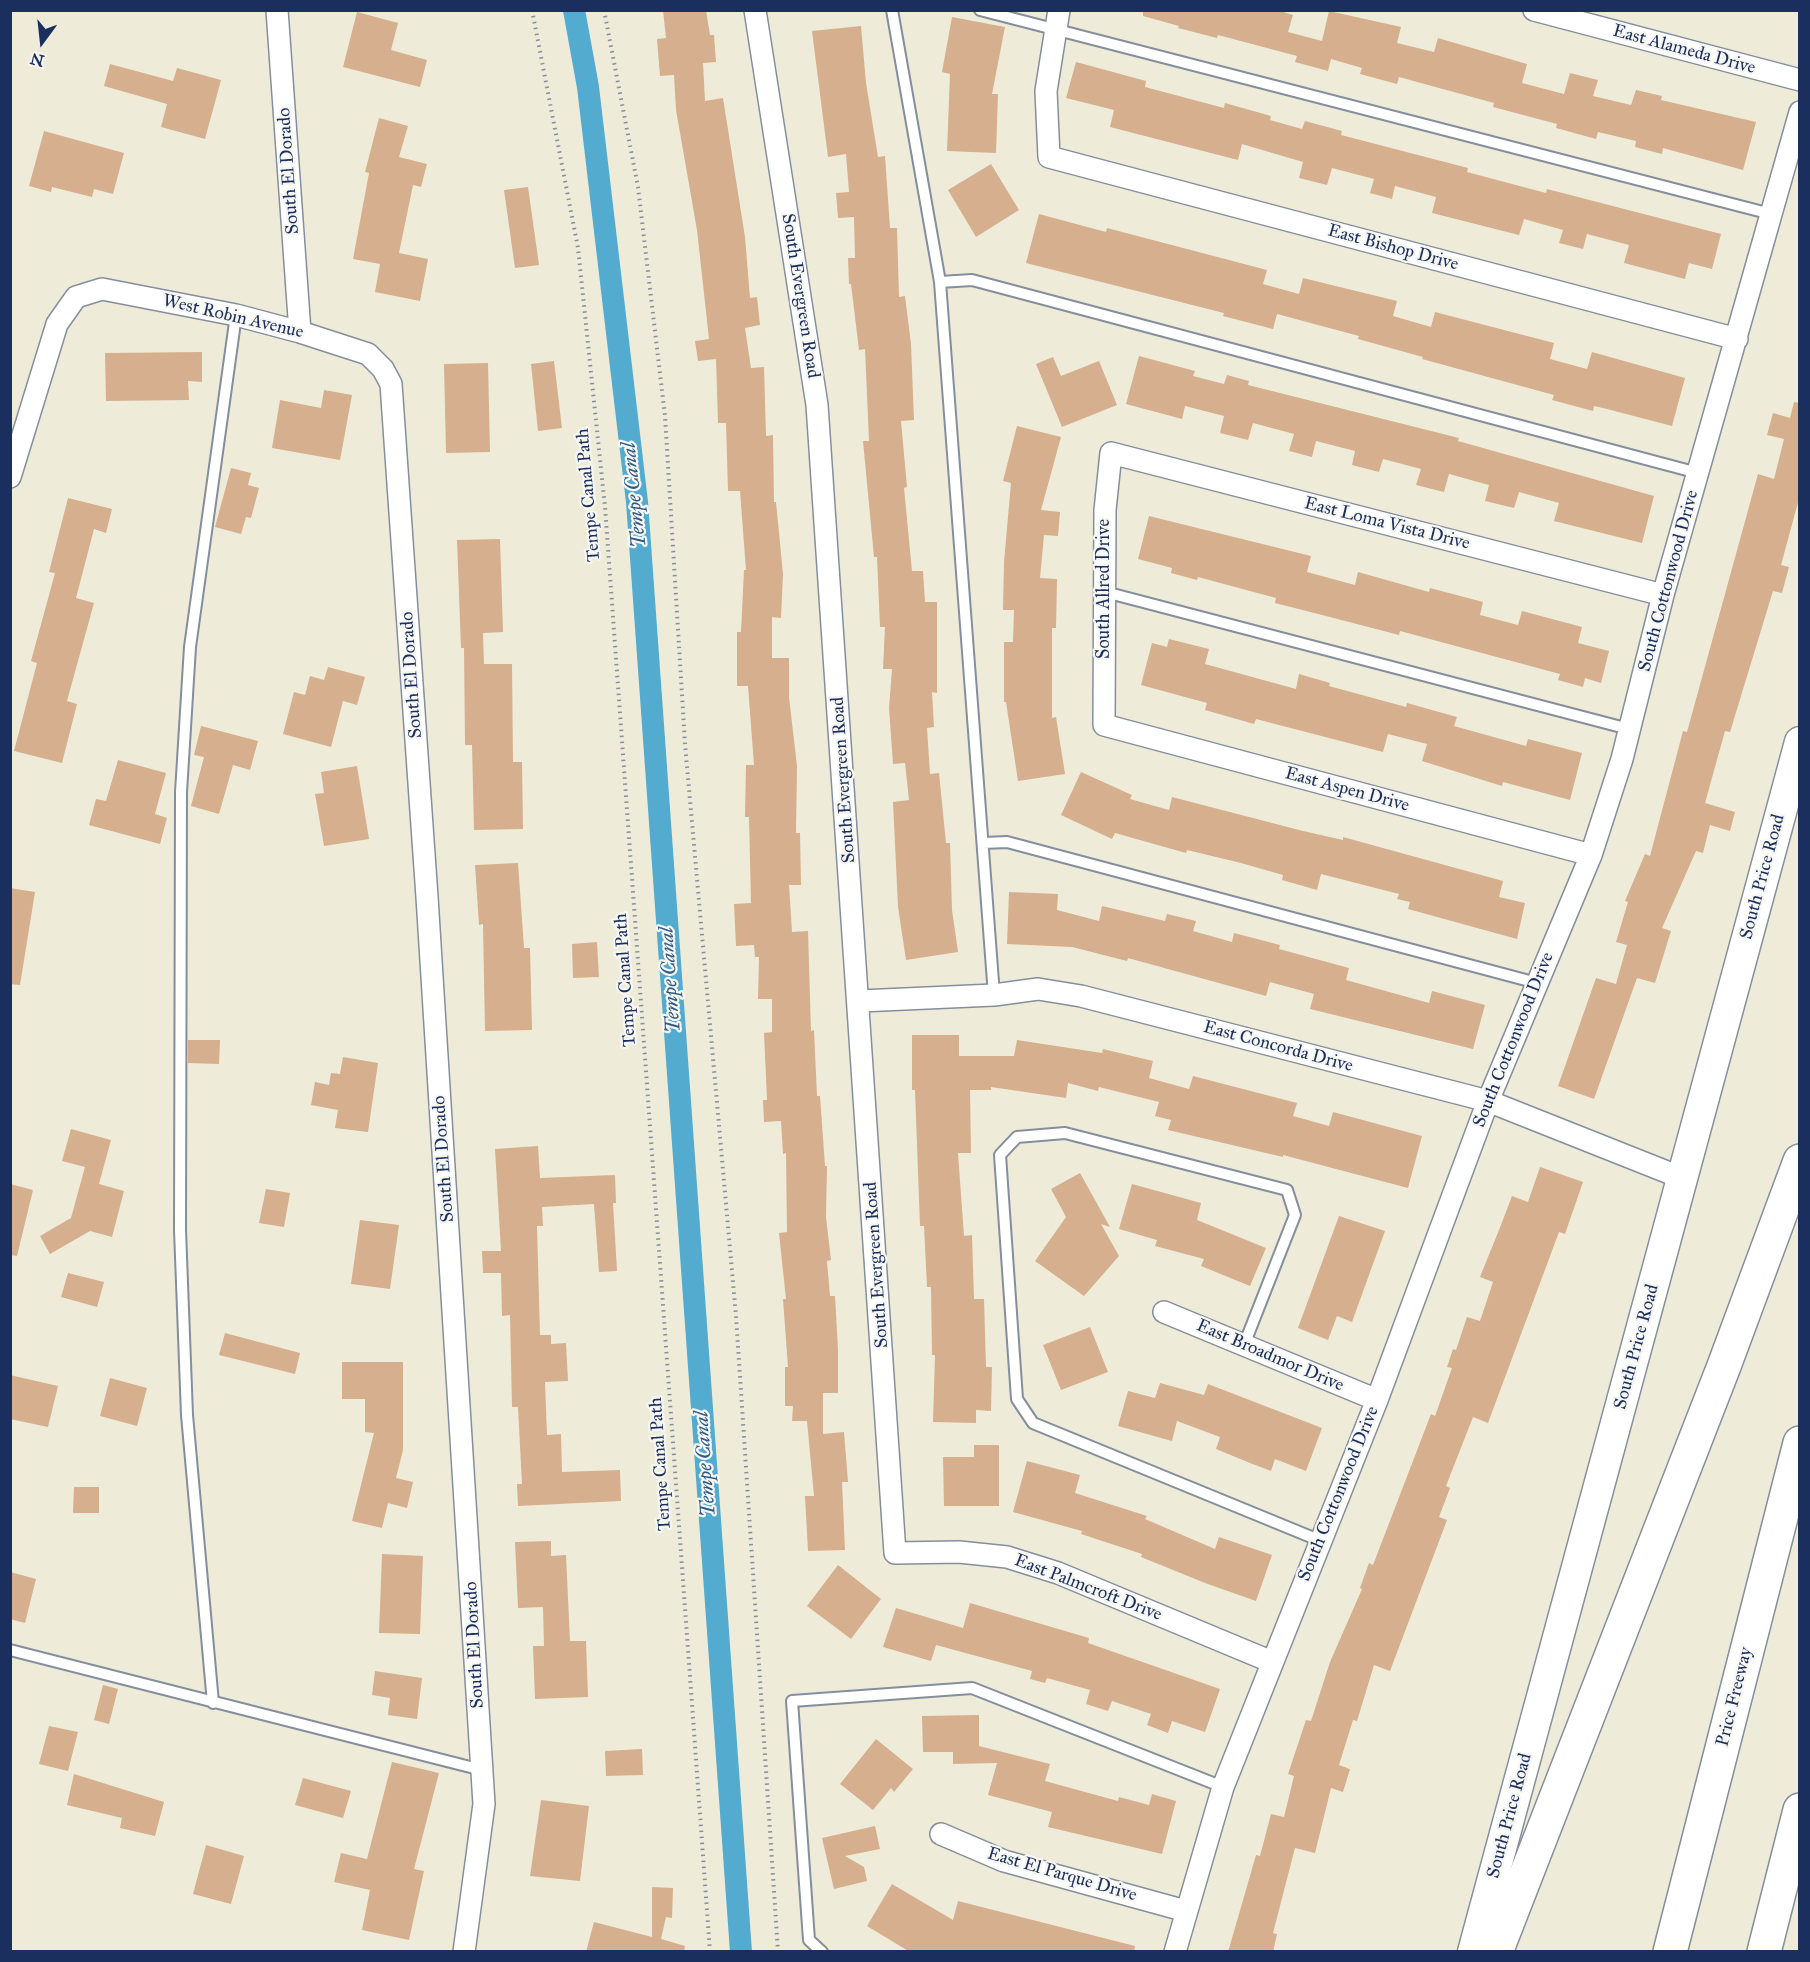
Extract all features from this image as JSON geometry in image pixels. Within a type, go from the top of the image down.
[{"type":"highway","points":[[1496,1952],[1724,1366],[1800,1161]]},
{"type":"highway","name":"Price Freeway","points":[[1670,1952],[1800,1443]]},
{"type":"highway","points":[[1764,1952],[1800,1810]]},
{"type":"main road","name":"South Price Road","points":[[1473,1952],[1800,742]]},
{"type":"street","name":"South El Dorado","points":[[277,10],[300,332]]},
{"type":"street","name":"South Evergreen Road","points":[[755,10],[818,405],[860,1001],[895,1553]]},
{"type":"street","name":"East Alameda Drive","points":[[1534,10],[1800,80]]},
{"type":"street","name":"East Bishop Drive","points":[[1057,21],[1046,91],[1049,157],[1737,339]]},
{"type":"street","name":"South Cottonwood Drive","points":[[1175,1952],[1223,1787],[1377,1400],[1488,1101],[1591,855],[1629,729],[1663,595],[1800,112]]},
{"type":"street","name":"West Robin Avenue","points":[[10,477],[57,324],[76,297],[102,289],[236,315],[300,332],[368,354],[383,369]]},
{"type":"street","name":"South El Dorado","points":[[383,369],[391,384],[395,432],[484,1804],[464,1952]]},
{"type":"street","name":"South Allred Drive","points":[[1104,725],[1105,510],[1111,453]]},
{"type":"street","name":"East Loma Vista Drive","points":[[1111,453],[1663,595]]},
{"type":"street","name":"East Aspen Drive","points":[[1104,725],[1591,855]]},
{"type":"street","name":"East Concorda Drive","points":[[860,1001],[994,995],[1038,989],[1081,996],[1488,1101],[1682,1178]]},
{"type":"street","name":"East Broadmor Drive","points":[[1164,1312],[1377,1400]]},
{"type":"street","name":"East Palmcroft Drive","points":[[895,1553],[958,1552],[1007,1557],[1058,1573],[1272,1662]]},
{"type":"street","name":"East El Parque Drive","points":[[941,1834],[1004,1862],[1186,1911]]},
{"type":"lane","points":[[892,10],[940,282],[994,995]]},
{"type":"lane","points":[[981,10],[1057,21],[1771,214]]},
{"type":"lane","points":[[940,282],[972,280],[1698,473]]},
{"type":"lane","points":[[213,1702],[187,1415],[180,1230],[181,792],[190,647],[236,315]]},
{"type":"lane","points":[[1105,592],[1629,729]]},
{"type":"lane","points":[[983,843],[1007,842],[1537,983]]},
{"type":"lane","points":[[1244,1345],[1295,1215],[1287,1190],[1065,1133],[1017,1137],[1000,1155],[1017,1399],[1033,1423],[1321,1541]]},
{"type":"lane","points":[[10,1650],[482,1770]]},
{"type":"lane","points":[[822,1952],[809,1940],[792,1701],[972,1688],[1223,1787]]},
{"type":"path","name":"Tempe Canal Path","points":[[532,10],[578,248],[605,507],[710,1952]]},
{"type":"path","points":[[604,10],[638,187],[665,416],[686,756],[736,1316],[778,1952]]},
{"type":"building","points":[[663,10],[706,10],[710,35],[714,35],[716,62],[703,63],[705,101],[723,98],[745,237],[750,298],[757,297],[760,325],[745,328],[751,368],[764,367],[766,436],[773,435],[774,502],[776,502],[783,574],[781,618],[772,617],[772,658],[789,658],[789,697],[797,766],[796,833],[800,833],[801,885],[789,885],[792,932],[808,931],[811,1031],[814,1030],[817,1096],[820,1096],[825,1166],[827,1166],[826,1217],[831,1260],[827,1261],[830,1296],[835,1296],[838,1350],[838,1393],[823,1393],[823,1434],[844,1432],[848,1482],[842,1482],[845,1550],[808,1551],[805,1496],[814,1496],[807,1421],[792,1421],[793,1406],[785,1406],[785,1367],[788,1367],[783,1299],[786,1299],[779,1233],[787,1232],[786,1153],[783,1154],[781,1121],[764,1122],[763,1100],[767,1100],[764,1033],[772,1032],[772,999],[758,999],[759,957],[755,957],[754,945],[736,946],[734,904],[751,903],[749,817],[745,817],[746,765],[754,765],[748,686],[737,686],[737,632],[741,632],[744,570],[746,570],[740,491],[728,491],[726,423],[718,423],[716,359],[698,361],[695,341],[709,339],[697,230],[676,110],[674,75],[660,76],[657,39],[666,38]]},
{"type":"building","points":[[1143,10],[1277,10],[1293,15],[1288,32],[1322,41],[1329,11],[1401,27],[1397,43],[1434,52],[1438,38],[1527,64],[1522,83],[1564,94],[1570,73],[1598,80],[1593,96],[1631,105],[1636,90],[1662,96],[1661,100],[1756,122],[1743,170],[1663,148],[1662,154],[1635,147],[1636,141],[1598,132],[1596,139],[1556,128],[1557,124],[1493,107],[1494,103],[1399,77],[1397,84],[1360,74],[1362,68],[1331,59],[1328,71],[1295,62],[1297,56],[1218,35],[1217,38],[1178,28],[1179,26],[1143,16]]},
{"type":"building","points":[[357,12],[398,23],[391,50],[427,60],[420,87],[343,67]]},
{"type":"building","points":[[952,17],[1005,27],[992,94],[998,94],[996,153],[947,151],[950,74],[942,72]]},
{"type":"building","points":[[861,26],[866,83],[878,157],[885,156],[890,228],[897,228],[899,297],[905,296],[911,344],[914,420],[901,421],[907,487],[904,488],[912,571],[923,571],[925,602],[937,602],[937,693],[932,692],[934,727],[927,728],[930,774],[939,773],[946,843],[950,843],[952,910],[958,952],[906,960],[898,907],[893,802],[909,800],[905,763],[893,764],[889,708],[892,669],[883,669],[885,627],[880,627],[877,557],[874,557],[863,441],[869,441],[865,349],[859,350],[851,284],[849,284],[848,258],[855,258],[854,217],[838,218],[836,193],[849,192],[846,154],[828,157],[812,31]]},
{"type":"building","points":[[1076,62],[1146,81],[1145,87],[1224,108],[1225,103],[1271,116],[1270,120],[1302,129],[1305,121],[1342,131],[1341,135],[1468,168],[1467,172],[1546,193],[1547,189],[1721,234],[1712,269],[1689,263],[1685,279],[1624,263],[1629,245],[1587,234],[1583,249],[1559,243],[1563,230],[1524,219],[1519,235],[1432,213],[1436,197],[1395,186],[1392,199],[1370,193],[1374,179],[1332,168],[1327,185],[1299,178],[1303,162],[1242,144],[1238,160],[1110,127],[1114,110],[1066,98]]},
{"type":"building","points":[[110,64],[173,81],[177,68],[221,80],[205,139],[161,127],[167,104],[104,86]]},
{"type":"building","points":[[379,118],[408,126],[399,157],[427,164],[421,187],[413,185],[399,253],[428,259],[420,301],[375,292],[380,264],[353,259],[369,173],[365,172]]},
{"type":"building","points":[[44,131],[124,153],[113,194],[94,189],[92,197],[52,187],[51,192],[29,186]]},
{"type":"building","points":[[991,164],[1019,210],[976,237],[948,190]]},
{"type":"building","points":[[528,187],[539,265],[515,268],[504,190]]},
{"type":"building","points":[[1039,214],[1106,232],[1107,228],[1267,270],[1263,284],[1299,294],[1303,278],[1397,301],[1393,316],[1431,327],[1435,312],[1554,343],[1550,359],[1587,369],[1592,352],[1685,378],[1672,426],[1594,406],[1593,411],[1552,400],[1554,395],[1422,359],[1423,357],[1358,339],[1359,336],[1277,314],[1273,329],[1223,316],[1224,313],[1026,263]]},
{"type":"building","points":[[202,352],[202,382],[188,381],[189,400],[106,401],[105,353]]},
{"type":"building","points":[[1139,356],[1195,371],[1193,376],[1224,384],[1227,375],[1249,381],[1248,385],[1459,438],[1458,441],[1654,496],[1642,543],[1554,521],[1559,503],[1519,492],[1514,508],[1485,501],[1489,485],[1449,474],[1444,492],[1416,485],[1421,469],[1383,459],[1379,472],[1352,465],[1355,451],[1316,441],[1312,457],[1289,451],[1294,434],[1253,423],[1248,440],[1220,433],[1224,416],[1185,406],[1182,419],[1126,404]]},
{"type":"building","points":[[1053,357],[1061,376],[1099,361],[1117,405],[1062,427],[1036,364]]},
{"type":"building","points":[[554,361],[562,428],[538,431],[531,364]]},
{"type":"building","points":[[488,363],[490,452],[446,453],[444,364]]},
{"type":"building","points":[[324,390],[352,395],[340,460],[272,448],[280,400],[321,408]]},
{"type":"building","points":[[1794,402],[1800,403],[1800,495],[1781,565],[1789,567],[1782,593],[1773,591],[1730,732],[1725,731],[1705,803],[1735,812],[1730,831],[1710,825],[1703,853],[1696,851],[1662,928],[1671,931],[1655,983],[1637,978],[1594,1099],[1558,1086],[1596,978],[1616,984],[1627,945],[1616,942],[1628,902],[1625,901],[1645,854],[1650,856],[1683,731],[1687,732],[1758,474],[1774,479],[1784,439],[1767,435],[1773,413],[1790,418]]},
{"type":"building","points":[[1017,426],[1061,437],[1041,510],[1060,512],[1058,536],[1044,535],[1040,578],[1057,579],[1056,628],[1052,628],[1052,718],[1056,717],[1065,774],[1018,781],[1006,702],[1004,702],[1004,642],[1013,642],[1014,610],[1003,610],[1004,562],[1011,483],[1003,481]]},
{"type":"building","points":[[231,468],[251,473],[248,485],[259,488],[251,518],[246,517],[241,534],[215,527]]},
{"type":"building","points":[[68,498],[112,509],[106,533],[94,529],[76,598],[94,603],[67,701],[77,704],[62,763],[14,751],[37,663],[31,661],[55,573],[49,572]]},
{"type":"building","points":[[1149,516],[1311,556],[1307,572],[1355,585],[1358,572],[1429,592],[1430,588],[1483,602],[1480,615],[1518,625],[1522,611],[1582,627],[1578,643],[1609,651],[1601,683],[1585,678],[1583,687],[1558,680],[1560,674],[1400,631],[1399,635],[1275,603],[1276,598],[1198,577],[1197,580],[1171,573],[1172,568],[1138,559]]},
{"type":"building","points":[[500,539],[503,632],[483,633],[484,664],[512,664],[513,762],[522,762],[523,829],[474,830],[472,745],[465,745],[464,648],[461,648],[457,540]]},
{"type":"building","points":[[1169,639],[1209,649],[1205,664],[1296,689],[1299,674],[1330,683],[1329,686],[1406,707],[1407,703],[1457,717],[1454,726],[1526,746],[1528,739],[1582,753],[1570,800],[1503,782],[1502,786],[1422,761],[1427,744],[1388,734],[1383,752],[1256,719],[1254,724],[1205,710],[1207,703],[1141,685],[1152,643],[1167,647]]},
{"type":"building","points":[[328,667],[365,677],[357,705],[343,701],[331,747],[283,734],[294,692],[305,695],[310,676],[324,680]]},
{"type":"building","points":[[201,726],[258,741],[250,770],[233,765],[219,814],[191,806],[204,757],[194,755]]},
{"type":"building","points":[[118,760],[166,773],[155,814],[167,818],[160,844],[89,825],[96,799],[106,801]]},
{"type":"building","points":[[357,766],[369,839],[324,846],[315,794],[324,793],[321,772]]},
{"type":"building","points":[[1081,772],[1132,795],[1130,799],[1169,810],[1172,797],[1303,831],[1343,840],[1343,837],[1503,881],[1499,897],[1525,903],[1517,939],[1408,909],[1410,902],[1397,899],[1399,894],[1321,874],[1317,890],[1282,880],[1283,875],[1241,863],[1187,850],[1186,853],[1115,833],[1112,839],[1061,815]]},
{"type":"building","points":[[518,863],[524,948],[530,948],[532,1030],[485,1031],[483,924],[479,925],[475,865]]},
{"type":"building","points":[[10,888],[35,892],[20,985],[10,984]]},
{"type":"building","points":[[1009,892],[1058,894],[1057,910],[1099,921],[1102,906],[1165,921],[1167,914],[1196,921],[1193,931],[1232,942],[1234,933],[1280,945],[1279,949],[1349,968],[1346,980],[1429,1003],[1432,991],[1485,1005],[1473,1049],[1310,1009],[1314,994],[1270,982],[1266,996],[1128,958],[1127,961],[1072,947],[1007,944]]},
{"type":"building","points":[[597,942],[599,977],[573,978],[572,944]]},
{"type":"building","points":[[912,1035],[959,1035],[959,1056],[1014,1056],[1017,1040],[1102,1053],[1103,1049],[1153,1061],[1149,1078],[1189,1089],[1193,1076],[1297,1103],[1293,1116],[1329,1126],[1333,1112],[1422,1136],[1408,1188],[1283,1155],[1283,1157],[1168,1130],[1171,1120],[1155,1116],[1159,1102],[1099,1087],[1098,1091],[1068,1083],[1066,1098],[991,1087],[991,1090],[970,1090],[971,1153],[958,1153],[964,1236],[972,1235],[974,1299],[984,1299],[986,1367],[992,1367],[991,1411],[976,1410],[976,1423],[933,1422],[935,1355],[932,1355],[931,1287],[927,1287],[924,1226],[920,1226],[915,1090],[912,1090]]},
{"type":"building","points":[[188,1040],[220,1040],[219,1064],[188,1063]]},
{"type":"building","points":[[343,1057],[378,1063],[368,1132],[335,1128],[338,1110],[311,1105],[315,1082],[329,1085],[331,1073],[340,1074]]},
{"type":"building","points":[[71,1129],[111,1140],[99,1184],[124,1191],[112,1237],[90,1231],[50,1254],[40,1236],[71,1218],[85,1167],[62,1161]]},
{"type":"building","points":[[538,1146],[540,1178],[615,1175],[616,1203],[613,1203],[617,1271],[599,1272],[594,1204],[542,1207],[543,1226],[537,1226],[540,1335],[551,1335],[551,1344],[566,1343],[568,1381],[545,1382],[547,1435],[561,1434],[562,1472],[620,1470],[621,1501],[518,1506],[517,1484],[522,1484],[518,1407],[512,1407],[510,1315],[502,1316],[501,1273],[483,1273],[482,1251],[501,1251],[495,1149]]},
{"type":"building","points":[[1540,1167],[1583,1182],[1565,1234],[1559,1232],[1488,1423],[1473,1417],[1446,1486],[1450,1488],[1439,1517],[1447,1520],[1390,1671],[1374,1665],[1357,1721],[1353,1720],[1339,1765],[1350,1769],[1343,1792],[1331,1788],[1315,1853],[1295,1848],[1273,1933],[1277,1934],[1273,1952],[1228,1952],[1256,1855],[1260,1856],[1271,1814],[1284,1817],[1294,1776],[1288,1774],[1306,1720],[1311,1721],[1330,1662],[1362,1589],[1360,1588],[1369,1563],[1373,1565],[1431,1414],[1435,1416],[1452,1368],[1447,1367],[1453,1349],[1456,1350],[1467,1317],[1480,1321],[1493,1282],[1480,1277],[1512,1196],[1528,1202]]},
{"type":"building","points":[[1080,1173],[1110,1227],[1101,1224],[1119,1256],[1084,1296],[1035,1261],[1066,1217],[1051,1189]]},
{"type":"building","points":[[10,1184],[33,1190],[17,1256],[10,1255]]},
{"type":"building","points":[[1132,1184],[1201,1203],[1197,1220],[1266,1248],[1250,1286],[1201,1266],[1204,1259],[1155,1246],[1157,1240],[1119,1229]]},
{"type":"building","points":[[266,1189],[290,1193],[284,1227],[259,1223]]},
{"type":"building","points":[[1339,1216],[1385,1231],[1352,1322],[1337,1316],[1328,1340],[1298,1328]]},
{"type":"building","points":[[360,1220],[399,1225],[390,1289],[351,1284]]},
{"type":"building","points":[[68,1273],[104,1282],[97,1307],[61,1297]]},
{"type":"building","points":[[1090,1327],[1108,1372],[1061,1390],[1043,1345]]},
{"type":"building","points":[[225,1333],[300,1353],[295,1374],[219,1355]]},
{"type":"building","points":[[342,1362],[403,1362],[403,1450],[396,1478],[413,1482],[407,1508],[388,1503],[382,1528],[352,1521],[374,1433],[365,1432],[365,1399],[342,1399]]},
{"type":"building","points":[[10,1375],[58,1386],[48,1427],[10,1419]]},
{"type":"building","points":[[110,1378],[147,1388],[137,1426],[100,1416]]},
{"type":"building","points":[[1160,1383],[1204,1395],[1208,1384],[1322,1428],[1306,1471],[1275,1459],[1271,1471],[1250,1463],[1216,1449],[1220,1437],[1177,1421],[1172,1441],[1118,1426],[1128,1391],[1155,1398]]},
{"type":"building","points":[[974,1445],[999,1445],[999,1506],[944,1506],[943,1457],[974,1457]]},
{"type":"building","points":[[1027,1461],[1080,1475],[1075,1493],[1147,1516],[1145,1519],[1215,1549],[1219,1537],[1272,1555],[1256,1601],[1141,1557],[1142,1554],[1081,1534],[1082,1531],[1013,1512]]},
{"type":"building","points":[[74,1487],[99,1487],[99,1513],[73,1513]]},
{"type":"building","points":[[551,1541],[551,1556],[566,1555],[570,1641],[586,1641],[588,1697],[535,1699],[533,1646],[544,1646],[543,1607],[518,1608],[515,1542]]},
{"type":"building","points":[[382,1554],[423,1556],[420,1634],[379,1633]]},
{"type":"building","points":[[838,1565],[881,1599],[851,1639],[807,1606]]},
{"type":"building","points":[[10,1572],[36,1579],[25,1623],[10,1619]]},
{"type":"building","points":[[970,1603],[1089,1638],[1088,1643],[1220,1689],[1205,1732],[1172,1721],[1168,1733],[1147,1725],[1151,1714],[1112,1701],[1108,1711],[1086,1704],[1090,1690],[1047,1678],[1045,1683],[1030,1679],[1032,1671],[936,1645],[931,1661],[883,1647],[896,1608],[963,1628]]},
{"type":"building","points":[[375,1671],[422,1678],[417,1719],[388,1715],[390,1698],[372,1695]]},
{"type":"building","points":[[103,1685],[118,1689],[109,1724],[94,1720]]},
{"type":"building","points":[[979,1715],[979,1746],[1050,1764],[1045,1781],[1118,1801],[1119,1797],[1149,1805],[1152,1794],[1176,1801],[1162,1854],[1048,1827],[1052,1812],[988,1795],[997,1763],[953,1764],[953,1752],[923,1752],[922,1716]]},
{"type":"building","points":[[49,1726],[78,1732],[68,1771],[39,1764]]},
{"type":"building","points":[[876,1739],[913,1769],[894,1792],[891,1788],[873,1810],[840,1784]]},
{"type":"building","points":[[642,1749],[643,1775],[606,1776],[605,1751]]},
{"type":"building","points":[[392,1762],[439,1773],[414,1869],[424,1871],[409,1940],[362,1930],[370,1890],[334,1882],[341,1853],[367,1859]]},
{"type":"building","points":[[74,1774],[164,1802],[155,1836],[120,1828],[122,1818],[67,1805]]},
{"type":"building","points":[[303,1778],[351,1791],[343,1818],[295,1805]]},
{"type":"building","points":[[541,1800],[589,1806],[580,1881],[530,1876]]},
{"type":"building","points":[[875,1826],[880,1849],[845,1856],[864,1867],[867,1881],[834,1889],[822,1838]]},
{"type":"building","points":[[206,1845],[244,1856],[231,1904],[193,1894]]},
{"type":"building","points":[[892,1884],[953,1920],[958,1901],[1135,1946],[1134,1952],[910,1952],[867,1926]]},
{"type":"building","points":[[652,1887],[673,1888],[672,1918],[666,1917],[661,1939],[685,1946],[684,1952],[586,1952],[594,1922],[652,1937]]},
{"type":"waterway","name":"Tempe Canal","points":[[574,10],[588,87],[637,502],[741,1952]]}]
